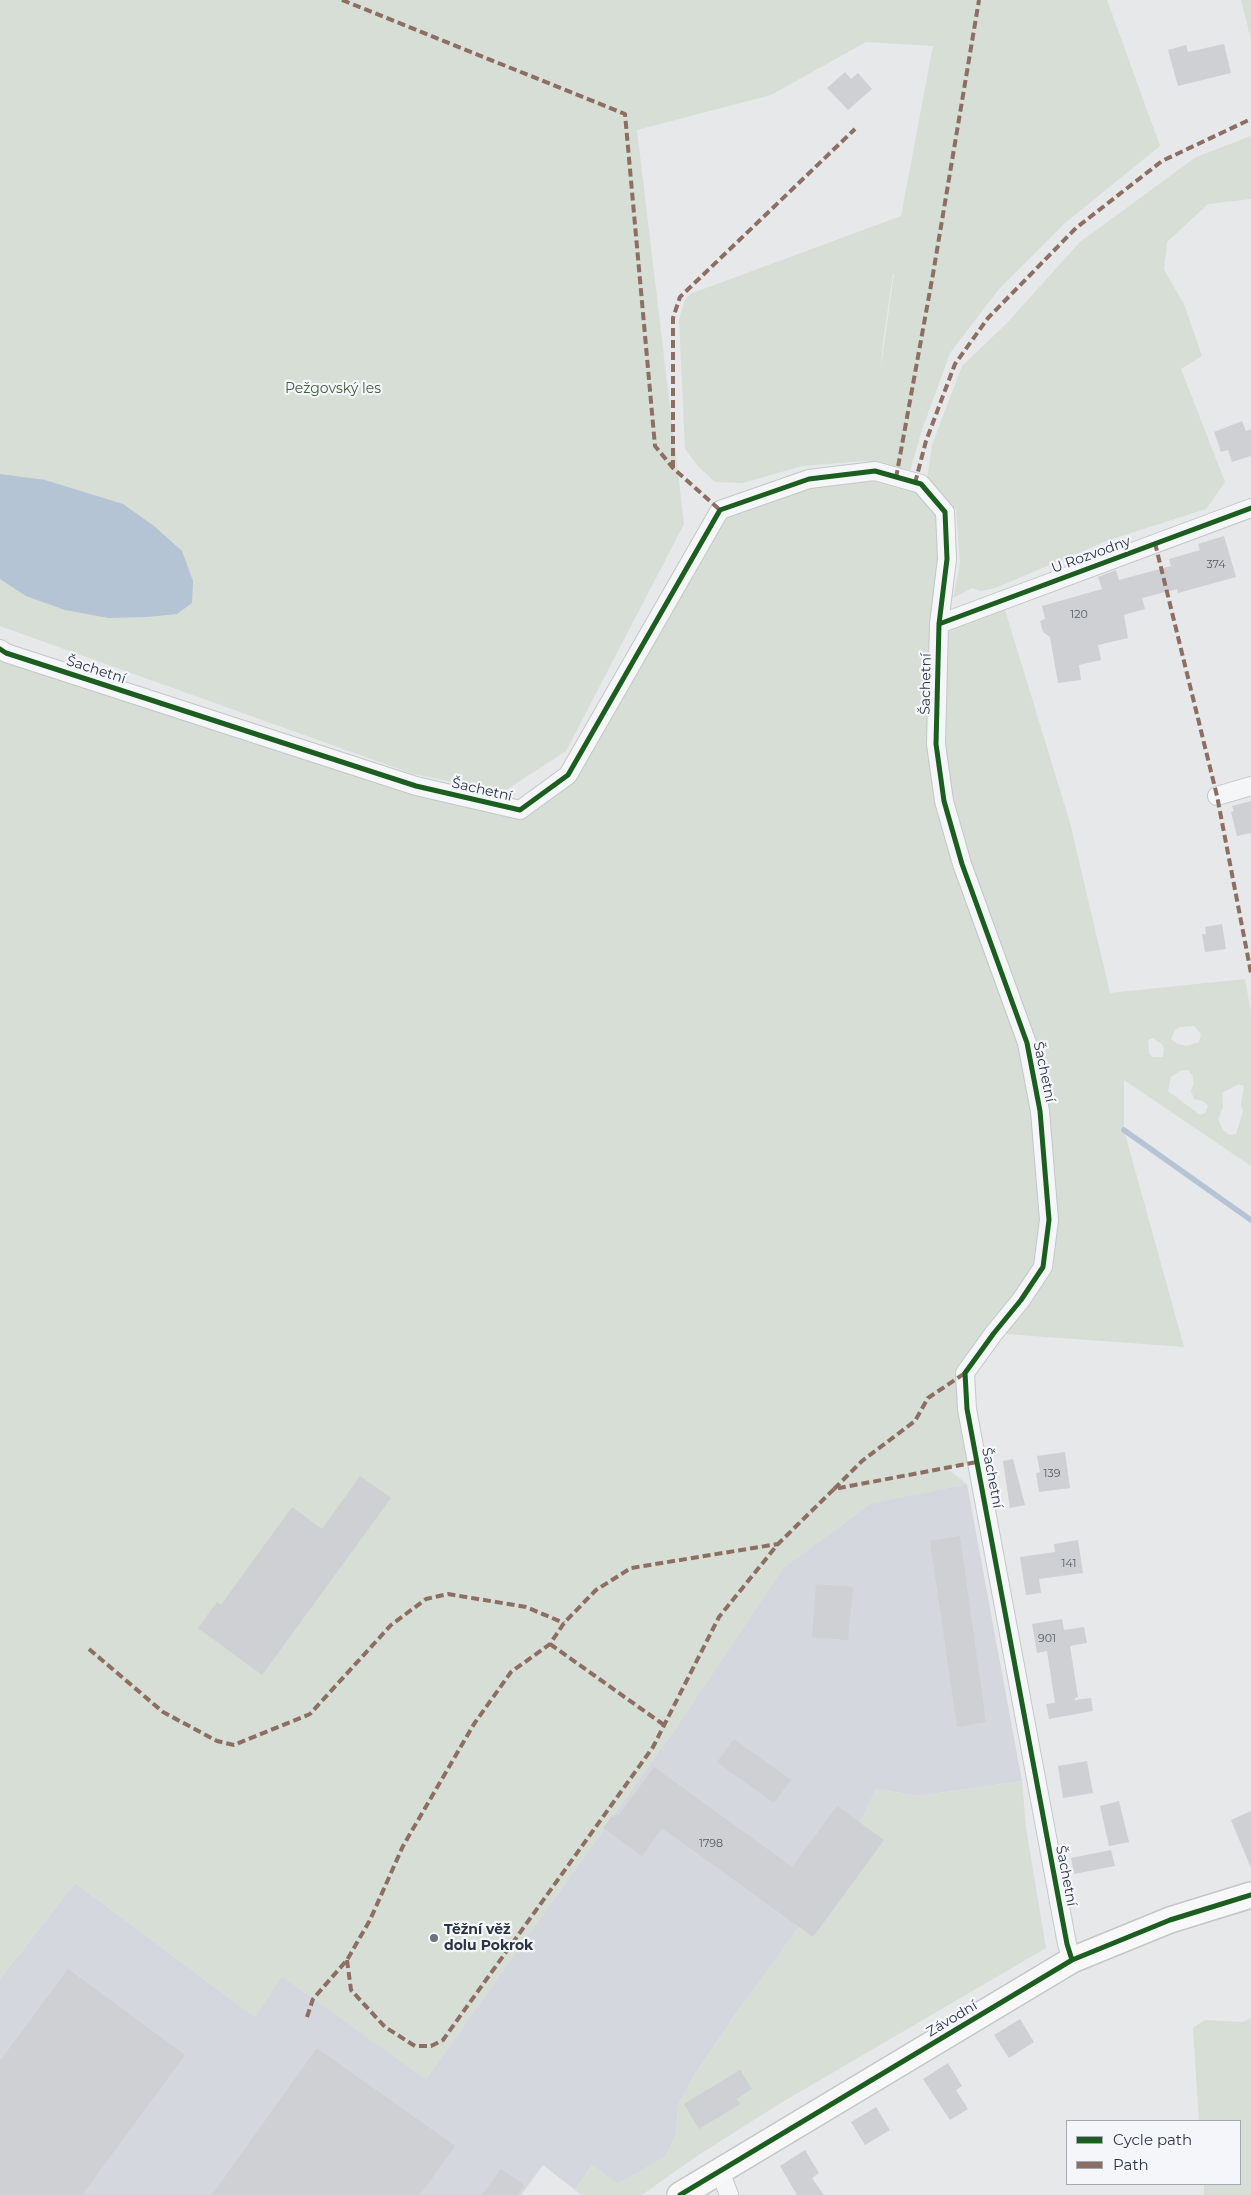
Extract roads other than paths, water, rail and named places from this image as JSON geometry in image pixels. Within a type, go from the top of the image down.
[{"type":"street","name":"Šachetní","points":[[0,649],[6,653],[416,786],[520,810],[568,776],[720,510],[809,479],[875,471],[920,484],[945,512],[947,559],[939,624],[936,744],[944,801],[962,864],[1027,1043],[1040,1111],[1049,1220],[1043,1267],[1021,1300],[994,1332],[965,1373],[967,1409],[1072,1960]]},
{"type":"street","name":"U Rozvodny","points":[[939,624],[1251,508]]},
{"type":"street","points":[[1217,796],[1251,786]]},
{"type":"street","name":"Závodní","points":[[680,2195],[1072,1960],[1170,1920],[1251,1895]]},
{"type":"street","points":[[720,2171],[729,2195]]},
{"type":"water","points":[[0,474],[45,480],[123,504],[154,526],[182,551],[193,581],[192,603],[177,614],[109,618],[65,610],[26,596],[0,579]]},
{"type":"waterway","points":[[1124,1130],[1251,1220]]},
{"type":"place","name":"Těžní věž dolu Pokrok","points":[[434,1938]]},
{"type":"park label","name":"Pežgovský les","points":[[333,389]]}]
